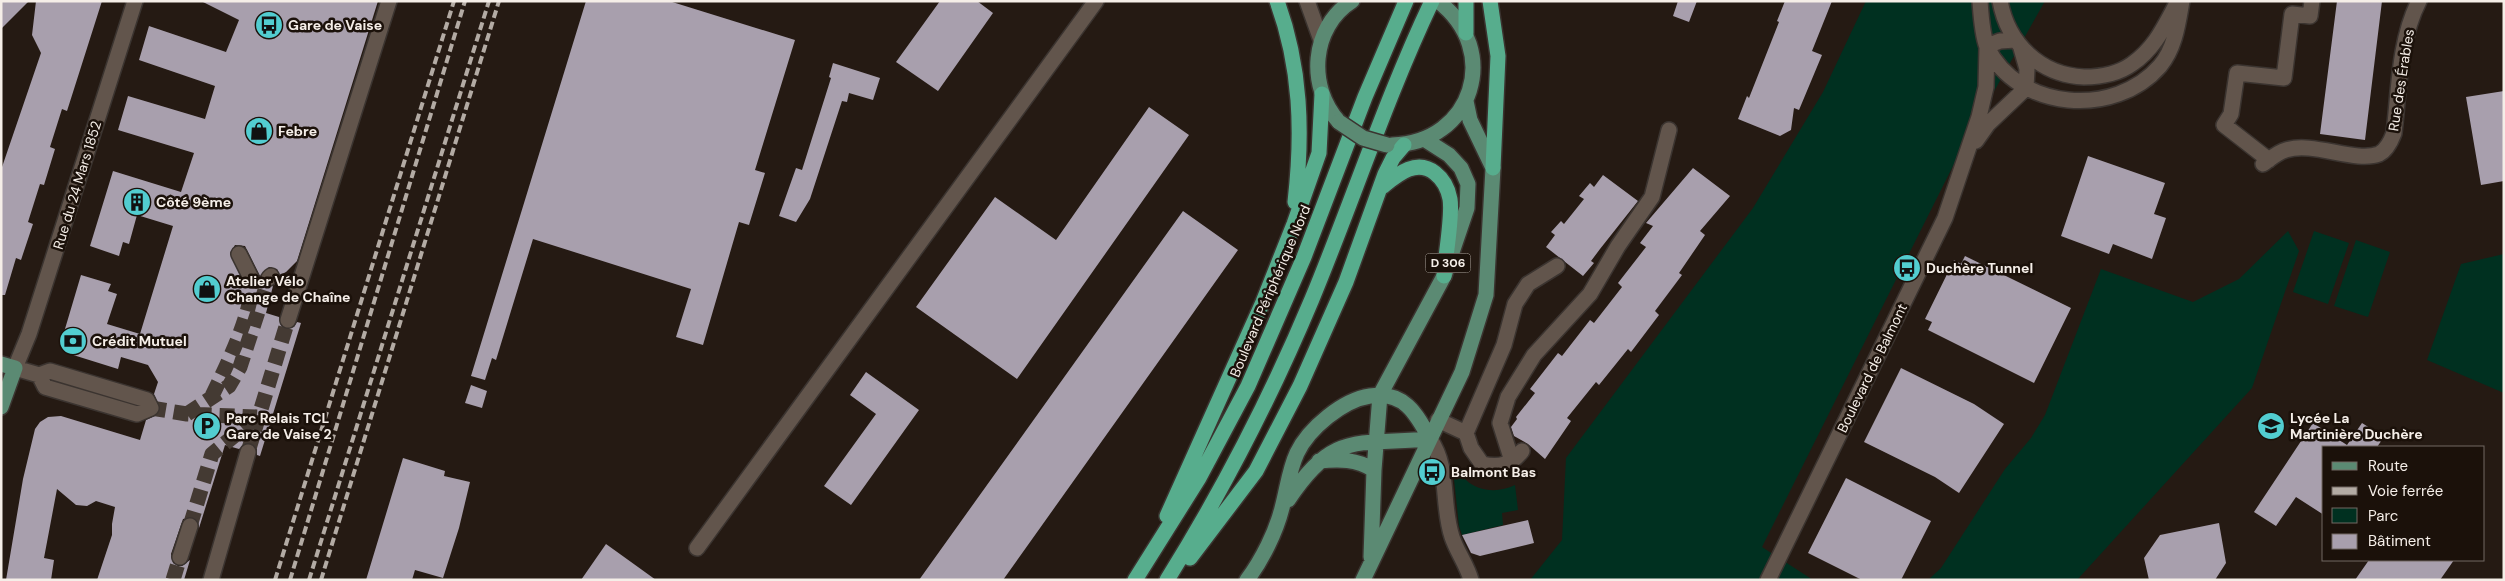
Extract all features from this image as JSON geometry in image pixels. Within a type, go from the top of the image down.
[{"type":"highway","points":[[1277,1],[1291,47],[1300,108],[1299,165],[1294,224]]},
{"type":"highway","name":"Boulevard Périphérique Nord","points":[[1135,580],[1146,566],[1200,478],[1256,368],[1304,257],[1365,97],[1406,1]]},
{"type":"highway","points":[[1167,580],[1207,516],[1269,398],[1312,298],[1388,101],[1432,1]]},
{"type":"highway","points":[[1466,1],[1466,33]]},
{"type":"highway","points":[[1490,1],[1498,56],[1493,168]]},
{"type":"highway","points":[[1146,566],[1263,302],[1294,224],[1319,153],[1322,94]]},
{"type":"highway","points":[[1172,580],[1256,471],[1300,386],[1346,282],[1393,158],[1404,144]]},
{"type":"highway","points":[[1382,187],[1404,171],[1414,167],[1426,168],[1441,178],[1446,185],[1450,201],[1444,276]]},
{"type":"main road","name":"D 306","points":[[1352,1],[1337,13],[1321,40],[1317,69],[1322,94],[1339,122],[1363,138],[1387,145],[1404,144],[1424,139],[1442,129],[1466,101]]},
{"type":"main road","name":"D 306","points":[[1363,580],[1462,372],[1486,294],[1493,168],[1470,120],[1466,101],[1474,67],[1472,49],[1466,33],[1443,5]]},
{"type":"main road","name":"D 306","points":[[1371,563],[1374,470],[1380,395],[1444,276],[1467,208],[1468,184],[1456,161],[1438,146],[1424,139]]},
{"type":"main road","points":[[1,407],[8,366]]},
{"type":"main road","points":[[1246,580],[1260,559],[1282,510],[1309,470],[1336,449],[1346,445],[1430,439],[1416,413],[1407,405],[1380,395],[1361,398],[1340,406],[1306,438],[1298,452],[1292,467],[1282,510]]},
{"type":"main road","points":[[1318,462],[1348,460],[1362,463],[1374,470]]},
{"type":"street","name":"Rue du 24 Mars 1852","points":[[8,366],[29,334],[135,1]]},
{"type":"street","points":[[288,320],[310,237],[389,1]]},
{"type":"street","points":[[697,548],[1096,1]]},
{"type":"street","points":[[1307,1],[1321,40]]},
{"type":"street","name":"Boulevard de Balmont","points":[[1768,580],[1945,218],[1968,153],[1986,86],[1987,46],[1980,1]]},
{"type":"street","points":[[2000,1],[2002,15],[2018,43],[2027,69],[2026,88]]},
{"type":"street","points":[[2178,1],[2162,35],[2150,50],[2131,65],[2118,72],[2099,77],[2060,74],[2036,62],[2018,43],[2000,41],[1987,46],[2002,67],[2026,88],[2059,99],[2093,101],[2121,94],[2143,82],[2161,64],[2176,37],[2182,1]]},
{"type":"street","name":"Rue des Érables","points":[[2312,1],[2310,16],[2292,14],[2284,78],[2237,72],[2231,114],[2224,125],[2266,162],[2286,150],[2303,147],[2365,156],[2379,154],[2389,145],[2394,132],[2406,37],[2412,15],[2419,1]]},
{"type":"street","name":"Boulevard de Balmont","points":[[1968,153],[1988,124],[2026,88]]},
{"type":"street","points":[[1558,266],[1528,284],[1515,304],[1504,344],[1466,432],[1470,448],[1482,464],[1496,467],[1517,456],[1500,423],[1508,397],[1534,355],[1590,294],[1618,246],[1652,197],[1669,130]]},
{"type":"street","points":[[239,254],[251,278]]},
{"type":"street","points":[[8,366],[39,375],[50,371],[147,400],[151,408],[137,414],[45,387],[39,375]]},
{"type":"street","points":[[1438,420],[1466,432]]},
{"type":"street","points":[[1430,439],[1442,461],[1447,516],[1452,538],[1471,580]]},
{"type":"street","points":[[211,580],[248,452]]},
{"type":"street","points":[[180,557],[190,526]]},
{"type":"green space","points":[[1866,1],[2045,1],[1962,148],[1762,547],[1813,580],[1530,580],[1562,540],[1566,458],[1753,208],[1823,92]]},
{"type":"green space","points":[[2288,231],[2299,251],[2252,388],[2077,580],[1928,580],[1941,568],[2005,469],[2031,438],[2045,415],[2101,269],[2193,302],[2239,279]]},
{"type":"green space","points":[[2314,231],[2349,243],[2328,304],[2293,292]]},
{"type":"green space","points":[[2356,240],[2390,252],[2368,317],[2334,306]]},
{"type":"green space","points":[[2504,254],[2504,393],[2427,360],[2461,264]]},
{"type":"green space","points":[[1453,470],[1464,470],[1466,480],[1483,489],[1496,490],[1515,485],[1518,510],[1502,513],[1503,525],[1462,535],[1459,526]]},
{"type":"building","points":[[1,1],[29,1],[1,29]]},
{"type":"building","points":[[36,1],[102,1],[67,111],[62,109],[50,147],[55,149],[44,185],[40,184],[28,222],[33,224],[21,260],[16,258],[5,295],[1,295],[1,170],[41,53],[32,35]]},
{"type":"building","points":[[201,1],[378,1],[297,261],[280,275],[277,269],[269,267],[260,276],[245,246],[235,245],[230,253],[245,286],[255,287],[260,280],[266,287],[273,286],[266,313],[279,317],[281,326],[286,329],[294,327],[297,322],[301,323],[260,456],[257,455],[257,449],[251,443],[245,443],[239,449],[225,445],[199,528],[197,520],[193,517],[183,519],[171,554],[173,563],[178,566],[182,566],[190,560],[184,580],[97,580],[112,535],[115,507],[96,501],[87,506],[76,505],[57,489],[44,558],[54,560],[51,580],[6,580],[23,479],[35,429],[40,422],[48,417],[61,416],[140,440],[146,420],[155,416],[160,409],[154,394],[158,382],[148,365],[121,357],[118,369],[70,354],[74,342],[62,339],[81,275],[111,284],[108,291],[117,294],[107,324],[140,334],[173,226],[137,215],[129,244],[123,242],[119,256],[90,246],[113,171],[181,192],[194,153],[118,130],[128,96],[205,119],[215,86],[139,60],[149,26],[226,52],[239,20]]},
{"type":"building","points":[[586,1],[669,1],[795,40],[755,170],[765,173],[749,225],[739,222],[703,345],[676,337],[691,289],[533,239],[496,360],[492,358],[485,380],[471,376]]},
{"type":"building","points":[[940,1],[977,1],[993,13],[938,91],[896,62]]},
{"type":"building","points":[[1678,1],[1697,1],[1689,22],[1673,16]]},
{"type":"building","points":[[1785,1],[1832,1],[1812,51],[1822,55],[1799,110],[1794,108],[1791,130],[1780,136],[1738,119],[1747,96],[1749,98],[1779,22],[1777,21]]},
{"type":"building","points":[[2337,1],[2382,1],[2365,140],[2320,134]]},
{"type":"building","points":[[833,63],[880,78],[873,100],[849,93],[847,102],[842,101],[810,199],[796,222],[779,216],[796,168],[802,170],[831,78],[829,77]]},
{"type":"building","points":[[2504,91],[2504,181],[2481,185],[2466,97]]},
{"type":"building","points":[[1149,107],[1189,135],[1017,379],[916,307],[995,197],[1056,240]]},
{"type":"building","points":[[2088,156],[2165,183],[2154,214],[2166,218],[2152,259],[2113,244],[2109,254],[2061,236]]},
{"type":"building","points":[[1693,168],[1730,196],[1700,231],[1705,235],[1679,273],[1682,275],[1655,311],[1659,315],[1631,352],[1628,349],[1599,385],[1596,382],[1567,418],[1571,421],[1545,459],[1528,444],[1514,436],[1511,427],[1517,419],[1516,417],[1535,393],[1530,389],[1558,353],[1562,356],[1590,320],[1594,323],[1622,287],[1618,283],[1646,247],[1640,243],[1653,226],[1646,223]]},
{"type":"building","points":[[1603,175],[1638,201],[1591,261],[1594,263],[1583,276],[1546,247],[1555,235],[1551,232],[1561,221],[1564,224],[1584,199],[1579,196],[1590,183],[1594,187]]},
{"type":"building","points":[[1183,211],[1238,250],[1003,580],[919,580]]},
{"type":"building","points":[[1965,256],[2071,308],[2034,383],[1928,330],[1932,322],[1925,319],[1954,260],[1961,264]]},
{"type":"building","points":[[1901,368],[1974,404],[2004,424],[1959,493],[1935,477],[1864,442]]},
{"type":"building","points":[[866,372],[919,410],[851,505],[824,486],[876,414],[850,395]]},
{"type":"building","points":[[471,385],[487,391],[482,408],[465,403]]},
{"type":"building","points":[[2313,423],[2347,445],[2362,423],[2384,437],[2378,446],[2322,446],[2322,514],[2296,497],[2276,526],[2254,512]]},
{"type":"building","points":[[403,458],[445,471],[444,476],[470,482],[459,528],[443,578],[415,570],[412,580],[366,580]]},
{"type":"building","points":[[1846,478],[1931,521],[1901,580],[1862,580],[1808,553]]},
{"type":"building","points":[[1528,520],[1534,543],[1480,556],[1471,553],[1462,535]]},
{"type":"building","points":[[2219,523],[2226,563],[2215,580],[2149,580],[2144,558],[2160,535]]},
{"type":"building","points":[[606,544],[638,567],[656,580],[581,580]]},
{"type":"building","points":[[2368,561],[2453,561],[2440,580],[2355,580]]},
{"type":"tunnel","points":[[212,396],[244,321],[249,305],[251,278]]},
{"type":"tunnel","points":[[187,414],[229,386],[240,367],[269,278]]},
{"type":"tunnel","points":[[248,452],[288,320]]},
{"type":"tunnel","points":[[151,408],[187,414],[257,417]]},
{"type":"tunnel","points":[[190,526],[212,454],[257,417]]},
{"type":"tunnel","points":[[173,580],[180,557]]},
{"type":"railway","points":[[275,580],[454,1]]},
{"type":"railway","points":[[290,580],[465,1]]},
{"type":"railway","points":[[309,580],[489,1]]},
{"type":"railway","points":[[321,580],[499,1]]},
{"type":"place","name":"Gare de Vaise","points":[[269,25]]},
{"type":"place","name":"Febre","points":[[259,131]]},
{"type":"place","name":"Côté 9ème","points":[[137,202]]},
{"type":"place","name":"Duchère Tunnel","points":[[1907,268]]},
{"type":"place","name":"Atelier Vélo Change de Chaîne","points":[[207,289]]},
{"type":"place","name":"Crédit Mutuel","points":[[73,341]]},
{"type":"place","name":"Parc Relais TCL Gare de Vaise 2","points":[[207,426]]},
{"type":"place","name":"Lycée La Martinière Duchère","points":[[2271,426]]},
{"type":"place","name":"Balmont Bas","points":[[1432,472]]}]
